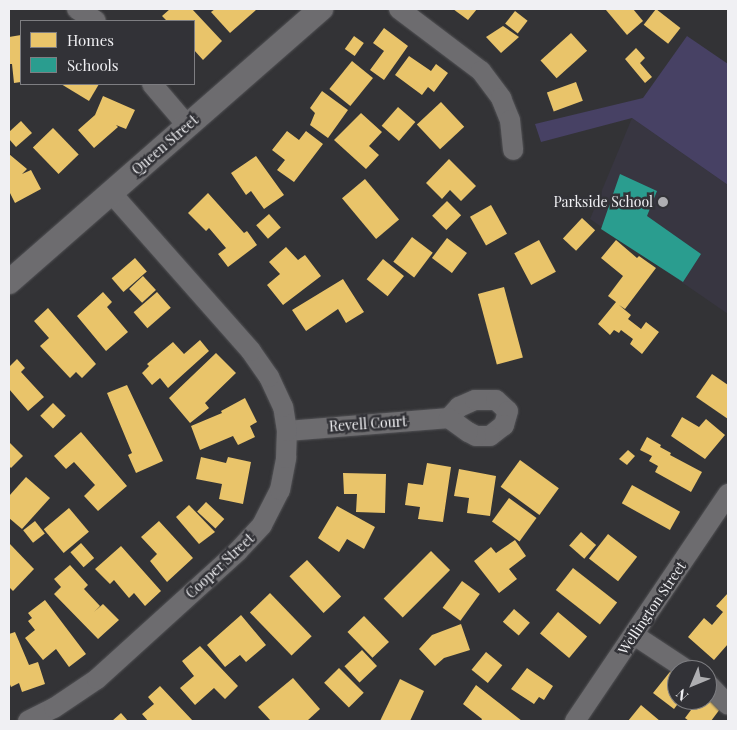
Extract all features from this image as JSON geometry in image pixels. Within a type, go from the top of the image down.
[{"type":"street","points":[[77,9],[94,20]]},
{"type":"street","name":"Queen Street","points":[[9,282],[321,9]]},
{"type":"street","points":[[399,9],[481,71],[501,98],[510,120],[513,150]]},
{"type":"street","points":[[153,85],[187,126]]},
{"type":"street","name":"Cooper Street","points":[[28,721],[54,708],[97,679],[238,551],[262,525],[280,490],[286,458],[287,431],[283,407],[269,378],[251,351],[111,193]]},
{"type":"street","name":"Revell Court","points":[[287,431],[449,418]]},
{"type":"street","name":"Wellington Street","points":[[575,721],[728,494]]},
{"type":"street","points":[[634,635],[672,660]]},
{"type":"street","points":[[717,694],[728,706]]},
{"type":"shaded area","points":[[687,36],[728,64],[728,185],[632,118],[541,142],[535,124],[643,98]]},
{"type":"shaded area","name":"Parkside School","points":[[632,118],[728,185],[728,314],[590,219]]},
{"type":"building: Homes","points":[[170,9],[192,9],[222,41],[203,60],[195,51],[195,20],[166,20],[162,16]]},
{"type":"building: Homes","points":[[215,9],[257,9],[230,33],[211,12]]},
{"type":"building: Homes","points":[[453,9],[477,9],[468,20]]},
{"type":"building: Homes","points":[[633,9],[643,21],[627,35],[606,10]]},
{"type":"building: Homes","points":[[656,9],[680,28],[668,44],[644,25]]},
{"type":"building: Homes","points":[[515,11],[528,21],[518,33],[505,24]]},
{"type":"building: Homes","points":[[503,26],[519,37],[501,53],[486,37]]},
{"type":"building: Homes","points":[[384,28],[408,46],[384,80],[370,70],[384,51],[373,43]]},
{"type":"building: Homes","points":[[571,33],[587,51],[557,78],[541,60]]},
{"type":"building: Homes","points":[[20,35],[20,82],[14,83],[12,64],[9,64],[9,37]]},
{"type":"building: Homes","points":[[354,36],[364,43],[355,56],[345,49]]},
{"type":"building: Homes","points":[[636,48],[645,58],[640,63],[652,77],[645,83],[625,59]]},
{"type":"building: Homes","points":[[409,56],[431,71],[436,64],[448,73],[434,92],[428,87],[422,95],[395,75]]},
{"type":"building: Homes","points":[[352,61],[373,78],[350,106],[329,89]]},
{"type":"building: Homes","points":[[576,82],[583,101],[554,111],[547,93]]},
{"type":"building: Homes","points":[[63,85],[98,85],[89,101]]},
{"type":"building: Homes","points":[[322,91],[348,110],[328,138],[310,125],[315,113],[310,108]]},
{"type":"building: Homes","points":[[103,96],[135,110],[126,129],[116,125],[118,127],[94,148],[78,130],[95,115]]},
{"type":"building: Homes","points":[[441,102],[464,127],[440,149],[417,125]]},
{"type":"building: Homes","points":[[398,107],[415,122],[399,141],[382,126]]},
{"type":"building: Homes","points":[[361,113],[382,132],[369,146],[379,155],[366,169],[334,140]]},
{"type":"building: Homes","points":[[21,121],[32,133],[16,147],[9,139],[9,132]]},
{"type":"building: Homes","points":[[53,128],[79,155],[59,174],[33,147]]},
{"type":"building: Homes","points":[[287,131],[299,140],[306,131],[323,144],[294,182],[277,170],[285,160],[272,150]]},
{"type":"building: Homes","points":[[9,154],[27,169],[22,174],[31,170],[41,189],[15,203],[9,191]]},
{"type":"building: Homes","points":[[256,156],[284,195],[264,209],[251,191],[246,195],[231,173]]},
{"type":"building: Homes","points":[[449,159],[476,186],[461,201],[450,190],[442,199],[426,183]]},
{"type":"building: Homes","points":[[365,179],[399,220],[376,239],[342,198]]},
{"type":"building: Homes","points":[[208,193],[244,233],[247,231],[257,245],[228,267],[218,254],[226,248],[209,228],[206,231],[188,213]]},
{"type":"building: Homes","points":[[447,201],[461,215],[446,230],[432,216]]},
{"type":"building: Homes","points":[[491,205],[507,234],[486,245],[470,217]]},
{"type":"building: Homes","points":[[269,214],[281,228],[268,239],[256,225]]},
{"type":"building: Homes","points":[[582,218],[595,230],[576,251],[563,238]]},
{"type":"building: Homes","points":[[412,237],[433,253],[414,277],[393,262]]},
{"type":"building: Homes","points":[[447,238],[467,253],[452,273],[432,258]]},
{"type":"building: Homes","points":[[539,240],[556,272],[531,285],[514,253]]},
{"type":"building: Homes","points":[[616,240],[637,258],[639,256],[656,268],[625,309],[619,305],[631,315],[628,319],[641,329],[646,322],[659,332],[642,354],[630,344],[633,339],[621,330],[619,333],[614,330],[610,335],[598,324],[616,302],[608,296],[623,276],[601,258]]},
{"type":"building: Homes","points":[[286,247],[298,260],[305,255],[321,276],[283,305],[267,285],[280,274],[269,262]]},
{"type":"building: Homes","points":[[135,258],[147,272],[123,292],[112,278]]},
{"type":"building: Homes","points":[[383,259],[404,276],[388,296],[367,279]]},
{"type":"building: Homes","points":[[143,276],[156,290],[142,303],[129,289]]},
{"type":"building: Homes","points":[[343,279],[364,312],[346,323],[338,309],[306,331],[292,310]]},
{"type":"building: Homes","points":[[504,287],[523,358],[497,365],[478,294]]},
{"type":"building: Homes","points":[[103,292],[112,302],[107,307],[128,332],[106,351],[77,316]]},
{"type":"building: Homes","points":[[157,292],[171,308],[147,328],[134,312]]},
{"type":"building: Homes","points":[[48,308],[96,364],[82,378],[76,372],[70,378],[40,346],[49,338],[34,321]]},
{"type":"building: Homes","points":[[200,340],[209,351],[168,388],[160,378],[152,385],[142,373],[149,366],[147,364],[173,342],[184,354]]},
{"type":"building: Homes","points":[[216,353],[236,373],[205,403],[209,408],[190,423],[169,398]]},
{"type":"building: Homes","points":[[17,359],[25,368],[21,372],[44,397],[28,411],[9,389],[9,367]]},
{"type":"building: Homes","points":[[712,374],[728,385],[728,419],[696,397]]},
{"type":"building: Homes","points":[[127,385],[163,461],[136,473],[128,455],[132,453],[107,393]]},
{"type":"building: Homes","points":[[245,398],[257,422],[250,426],[255,437],[238,445],[233,436],[200,450],[191,426],[222,413],[221,411]]},
{"type":"building: Homes","points":[[53,403],[66,416],[53,428],[40,416]]},
{"type":"building: Homes","points":[[682,417],[699,427],[706,419],[725,435],[705,459],[671,436]]},
{"type":"building: Homes","points":[[81,432],[127,486],[98,511],[84,496],[95,485],[74,462],[66,469],[54,456]]},
{"type":"building: Homes","points":[[647,437],[661,445],[660,447],[671,453],[670,455],[702,472],[691,492],[655,472],[658,466],[649,461],[652,456],[640,450]]},
{"type":"building: Homes","points":[[9,442],[23,456],[11,468],[9,466]]},
{"type":"building: Homes","points":[[628,450],[635,456],[627,465],[619,459]]},
{"type":"building: Homes","points":[[201,457],[226,463],[228,457],[251,462],[243,504],[219,499],[222,484],[196,479]]},
{"type":"building: Homes","points":[[520,460],[559,488],[539,515],[501,487]]},
{"type":"building: Homes","points":[[427,463],[451,467],[443,522],[418,519],[420,507],[405,505],[408,483],[423,485]]},
{"type":"building: Homes","points":[[459,469],[496,476],[490,516],[467,513],[469,498],[454,496]]},
{"type":"building: Homes","points":[[343,473],[386,474],[385,513],[356,512],[357,494],[344,494]]},
{"type":"building: Homes","points":[[26,477],[50,498],[22,529],[9,518],[9,496]]},
{"type":"building: Homes","points":[[632,485],[680,512],[670,530],[622,503]]},
{"type":"building: Homes","points":[[509,498],[537,518],[519,541],[492,521]]},
{"type":"building: Homes","points":[[206,502],[224,519],[215,529],[197,512]]},
{"type":"building: Homes","points":[[189,505],[215,532],[199,544],[176,517]]},
{"type":"building: Homes","points":[[337,506],[375,527],[364,549],[347,539],[339,552],[318,538]]},
{"type":"building: Homes","points":[[69,508],[89,532],[64,553],[44,529]]},
{"type":"building: Homes","points":[[35,521],[45,534],[33,543],[23,530]]},
{"type":"building: Homes","points":[[159,521],[193,558],[167,582],[150,561],[157,554],[141,537]]},
{"type":"building: Homes","points":[[581,532],[596,545],[584,559],[569,546]]},
{"type":"building: Homes","points":[[608,534],[637,557],[618,581],[589,558]]},
{"type":"building: Homes","points":[[515,540],[526,556],[509,569],[517,579],[499,593],[474,561],[491,547],[496,553]]},
{"type":"building: Homes","points":[[9,543],[34,569],[13,591],[9,587]]},
{"type":"building: Homes","points":[[81,543],[94,558],[84,567],[70,552]]},
{"type":"building: Homes","points":[[121,546],[161,591],[145,606],[134,593],[129,598],[114,580],[110,584],[95,569]]},
{"type":"building: Homes","points":[[431,551],[450,570],[403,617],[384,598]]},
{"type":"building: Homes","points":[[307,560],[341,597],[324,613],[289,576]]},
{"type":"building: Homes","points":[[70,565],[88,585],[84,589],[100,606],[94,612],[103,604],[119,620],[98,639],[54,594],[61,587],[54,579]]},
{"type":"building: Homes","points":[[573,568],[617,602],[600,625],[556,590]]},
{"type":"building: Homes","points":[[462,581],[480,594],[460,621],[443,608]]},
{"type":"building: Homes","points":[[270,593],[312,636],[292,656],[250,612]]},
{"type":"building: Homes","points":[[728,593],[728,644],[714,660],[688,637],[704,618],[712,625],[723,612],[716,606]]},
{"type":"building: Homes","points":[[45,600],[86,654],[69,667],[56,649],[43,660],[25,638],[35,630],[28,621],[32,618],[28,613]]},
{"type":"building: Homes","points":[[514,609],[530,623],[519,636],[503,622]]},
{"type":"building: Homes","points":[[558,612],[587,636],[569,658],[540,633]]},
{"type":"building: Homes","points":[[241,615],[266,645],[246,662],[240,655],[225,667],[207,645]]},
{"type":"building: Homes","points":[[364,616],[389,642],[372,658],[347,632]]},
{"type":"building: Homes","points":[[461,624],[470,650],[444,658],[435,666],[419,649],[432,635]]},
{"type":"building: Homes","points":[[15,632],[29,665],[38,662],[45,684],[22,692],[19,683],[11,687],[9,682],[9,634]]},
{"type":"building: Homes","points":[[200,646],[238,686],[225,699],[214,688],[195,705],[180,688],[194,676],[182,661]]},
{"type":"building: Homes","points":[[362,650],[377,666],[359,682],[344,666]]},
{"type":"building: Homes","points":[[486,652],[502,665],[488,683],[472,670]]},
{"type":"building: Homes","points":[[339,668],[364,693],[349,708],[324,683]]},
{"type":"building: Homes","points":[[527,668],[553,686],[544,700],[539,697],[534,704],[511,689]]},
{"type":"building: Homes","points":[[667,676],[667,704],[653,693]]},
{"type":"building: Homes","points":[[293,678],[320,709],[307,721],[271,721],[258,707]]},
{"type":"building: Homes","points":[[400,679],[424,691],[410,721],[380,721]]},
{"type":"building: Homes","points":[[476,685],[522,721],[481,721],[482,719],[463,704]]},
{"type":"building: Homes","points":[[160,686],[193,721],[148,721],[142,714],[154,704],[148,697]]},
{"type":"building: Homes","points":[[717,700],[723,705],[711,721],[689,721],[685,718],[691,710],[717,710]]},
{"type":"building: Homes","points":[[641,705],[660,721],[628,721]]},
{"type":"building: Homes","points":[[121,713],[128,721],[112,721]]},
{"type":"building: Schools","points":[[620,174],[657,191],[647,216],[701,254],[683,282],[601,229]]},
{"type":"place","name":"Parkside School","points":[[663,202]]}]
